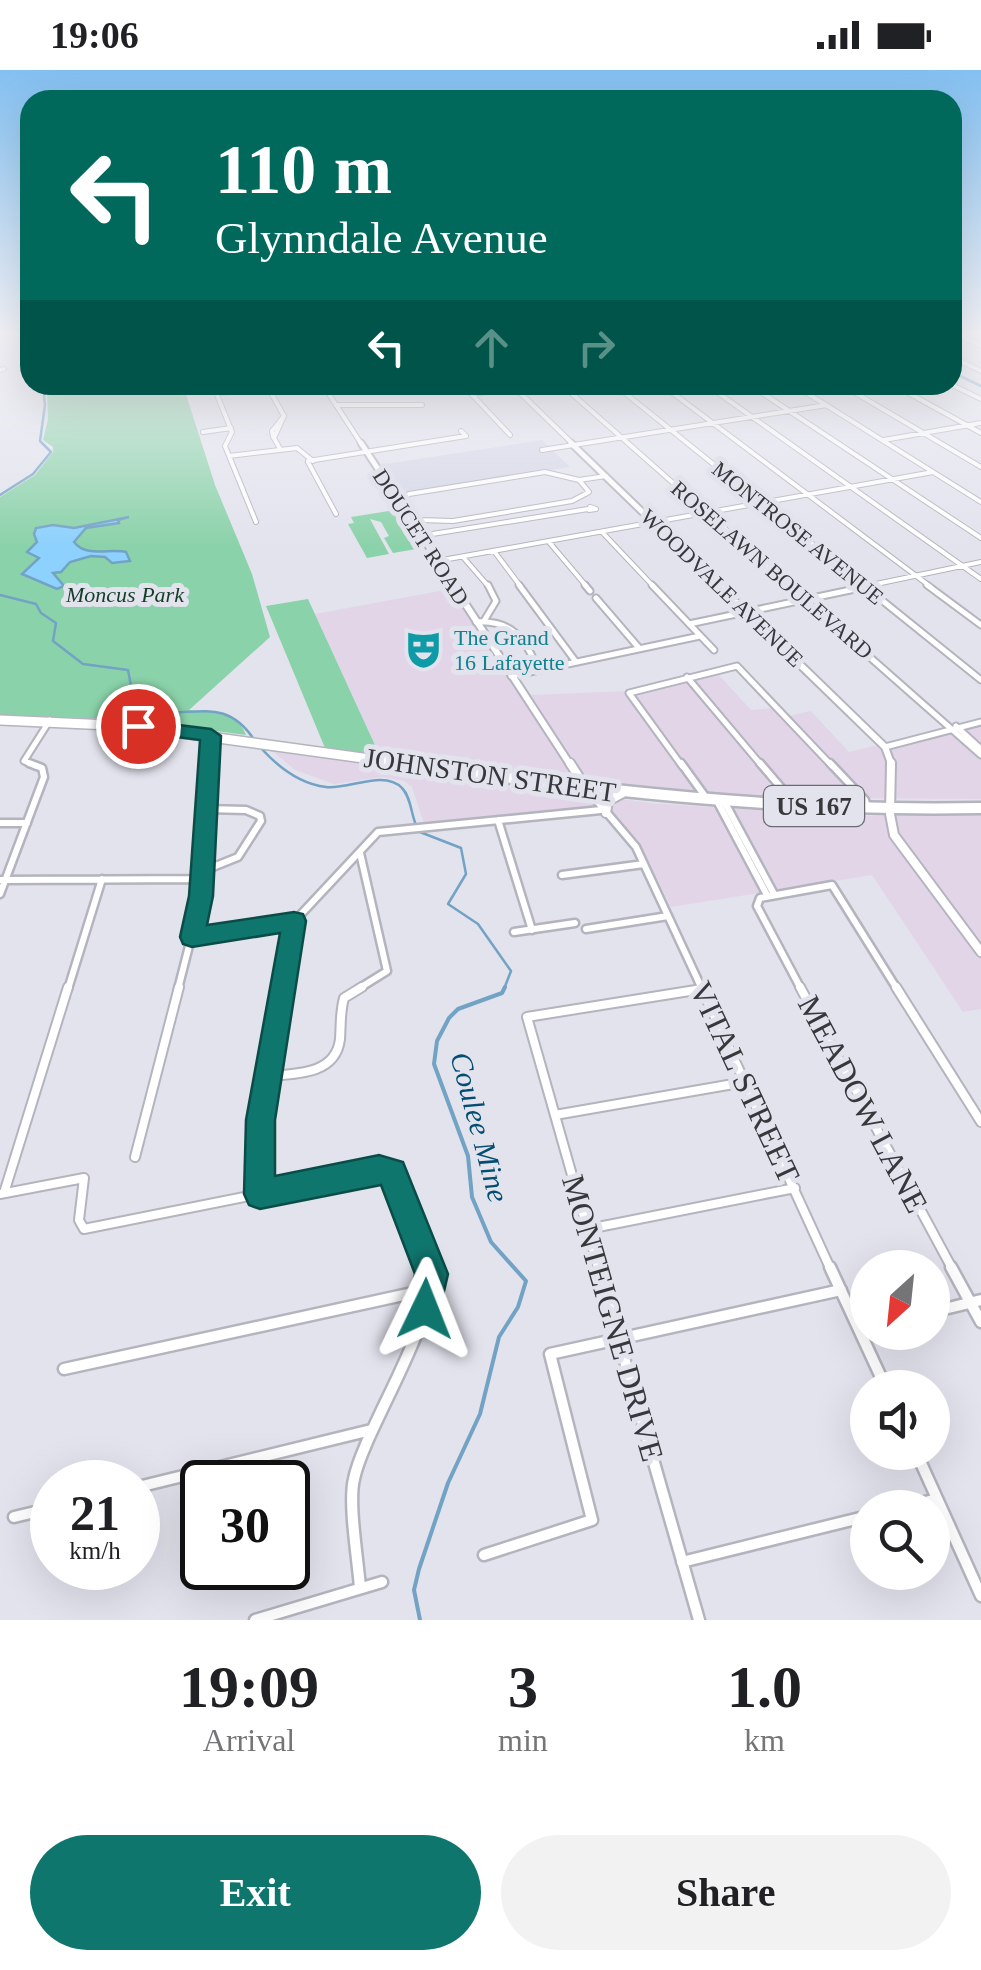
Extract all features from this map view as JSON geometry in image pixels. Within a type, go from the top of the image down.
[{"type":"main road","name":"JOHNSTON STREET","points":[[0,720],[50,720],[246,740],[623,793],[890,809],[981,808]]},
{"type":"street","points":[[220,402],[231,428],[224,444],[256,522]]},
{"type":"street","points":[[276,402],[284,416],[272,431],[280,450]]},
{"type":"street","name":"DOUCET ROAD","points":[[334,402],[586,788]]},
{"type":"street","points":[[480,402],[510,435]]},
{"type":"street","name":"WOODVALE AVENUE","points":[[530,402],[885,747]]},
{"type":"street","name":"ROSELAWN BOULEVARD","points":[[584,402],[981,752]]},
{"type":"street","name":"MONTROSE AVENUE","points":[[636,402],[981,680]]},
{"type":"street","points":[[685,402],[981,625]]},
{"type":"street","points":[[731,402],[981,580]]},
{"type":"street","points":[[776,402],[981,538]]},
{"type":"street","points":[[821,402],[981,502]]},
{"type":"street","points":[[872,402],[981,467]]},
{"type":"street","points":[[928,402],[981,432]]},
{"type":"street","points":[[336,405],[422,406]]},
{"type":"street","points":[[542,450],[827,406]]},
{"type":"street","points":[[882,440],[981,423]]},
{"type":"street","points":[[202,432],[231,428]]},
{"type":"street","points":[[310,461],[466,436],[462,431]]},
{"type":"street","points":[[229,456],[280,450],[305,452],[336,514]]},
{"type":"street","points":[[581,482],[589,492],[568,502],[453,521],[414,521],[404,496],[548,472],[581,482],[608,478]]},
{"type":"street","points":[[437,561],[933,472]]},
{"type":"street","points":[[422,538],[588,509]]},
{"type":"street","points":[[602,532],[714,650]]},
{"type":"street","points":[[549,542],[590,590]]},
{"type":"street","points":[[494,551],[576,662]]},
{"type":"street","points":[[462,557],[486,580],[496,601],[484,621]]},
{"type":"street","points":[[689,624],[981,562]]},
{"type":"street","points":[[596,598],[639,648]]},
{"type":"street","points":[[476,622],[506,625],[524,636],[539,670]]},
{"type":"street","points":[[510,676],[700,636]]},
{"type":"street","points":[[868,808],[865,800],[737,666],[629,692],[716,801],[771,895],[832,885],[981,1122]]},
{"type":"street","points":[[687,678],[796,805]]},
{"type":"street","points":[[524,696],[569,772],[556,784]]},
{"type":"street","points":[[0,894],[44,774],[39,766],[24,761],[50,720]]},
{"type":"street","points":[[981,722],[885,747],[895,772],[889,820],[896,838],[981,952]]},
{"type":"street","points":[[135,1156],[192,937],[202,875],[211,736]]},
{"type":"street","name":"VITAL STREET","points":[[586,788],[631,839],[644,864],[850,1306]]},
{"type":"street","points":[[260,1194],[259,1138],[294,921],[378,832],[604,812],[608,801],[623,793]]},
{"type":"street","points":[[3,880],[202,875],[238,857],[261,821],[260,816],[250,811],[206,809]]},
{"type":"street","points":[[498,820],[532,930]]},
{"type":"street","points":[[0,823],[28,823]]},
{"type":"street","points":[[267,1076],[304,1072],[330,1062],[340,1047],[344,998],[387,970],[360,852]]},
{"type":"street","points":[[562,875],[644,864]]},
{"type":"street","points":[[102,879],[2,1193],[84,1178],[79,1220],[81,1227],[88,1229],[379,1170],[392,1172],[431,1274],[431,1288],[372,1430],[352,1492],[360,1588]]},
{"type":"street","name":"MEADOW LANE","points":[[771,895],[758,902],[762,917],[976,1302],[981,1322]]},
{"type":"street","points":[[586,929],[668,916]]},
{"type":"street","points":[[192,937],[294,921]]},
{"type":"street","points":[[514,932],[575,923]]},
{"type":"street","name":"MONTEIGNE DRIVE","points":[[700,1620],[527,1017],[702,989]]},
{"type":"street","points":[[555,1116],[745,1082]]},
{"type":"street","points":[[588,1229],[794,1188]]},
{"type":"street","points":[[64,1369],[431,1288]]},
{"type":"street","points":[[484,1555],[592,1520],[550,1354],[841,1290]]},
{"type":"street","points":[[950,1308],[976,1302]]},
{"type":"street","points":[[160,1482],[372,1430]]},
{"type":"street","points":[[14,1517],[30,1513]]},
{"type":"street","points":[[682,1562],[850,1520]]},
{"type":"street","points":[[950,1528],[981,1596]]},
{"type":"street","points":[[255,1620],[382,1582]]},
{"type":"shaded area","points":[[542,440],[570,467],[399,495],[380,465]]},
{"type":"shaded area","points":[[456,588],[531,695],[626,691],[717,673],[751,710],[781,707],[789,716],[811,711],[849,752],[981,720],[981,799],[794,798],[671,791],[380,756],[315,614]]},
{"type":"shaded area","points":[[272,751],[650,803],[847,816],[981,814],[981,1009],[963,1012],[872,875],[671,907],[638,840],[605,808],[424,824],[412,787],[404,781],[382,777],[334,784],[295,770]]},
{"type":"green space","name":"Moncus Park","points":[[48,402],[189,402],[215,485],[252,574],[270,637],[189,710],[230,717],[246,735],[126,719],[0,716],[0,497],[35,475],[53,452],[53,447],[43,440]]},
{"type":"green space","points":[[395,510],[411,532],[406,534],[416,549],[393,553],[381,522],[370,519],[389,554],[367,558],[348,524],[354,523],[351,517]]},
{"type":"green space","points":[[308,599],[380,756],[325,748],[266,606]]},
{"type":"water","points":[[129,517],[118,520],[119,523],[86,528],[74,542],[85,550],[126,552],[130,561],[112,563],[105,557],[91,556],[70,562],[61,572],[53,573],[64,586],[57,589],[22,574],[39,558],[27,552],[37,542],[36,528],[74,528]]},
{"type":"waterway","name":"Coulee Mine","points":[[0,495],[33,474],[51,452],[40,441],[45,402]]},
{"type":"waterway","name":"Coulee Mine","points":[[0,595],[36,604],[41,613],[56,623],[53,641],[83,664],[128,670],[134,701],[144,709],[218,712],[243,726],[255,741]]},
{"type":"waterway","name":"Coulee Mine","points":[[260,747],[289,773],[316,785],[335,787],[376,780],[394,783],[407,796],[416,825]]},
{"type":"waterway","name":"Coulee Mine","points":[[420,832],[461,848],[466,874],[448,904],[478,924],[511,971],[504,989]]},
{"type":"waterway","name":"Coulee Mine","points":[[420,1620],[414,1590],[419,1569],[448,1483],[480,1414],[499,1337],[518,1307],[526,1281],[491,1242],[472,1197],[468,1156],[434,1064],[437,1041],[449,1018],[458,1009],[504,989]]},
{"type":"place","name":"The Grand 16 Lafayette","points":[[424,650]]},
{"type":"route","points":[[138,726],[211,736],[201,896],[192,937],[294,921],[290,926],[260,1120],[260,1194],[379,1170],[392,1172],[431,1274],[425,1309]]}]
